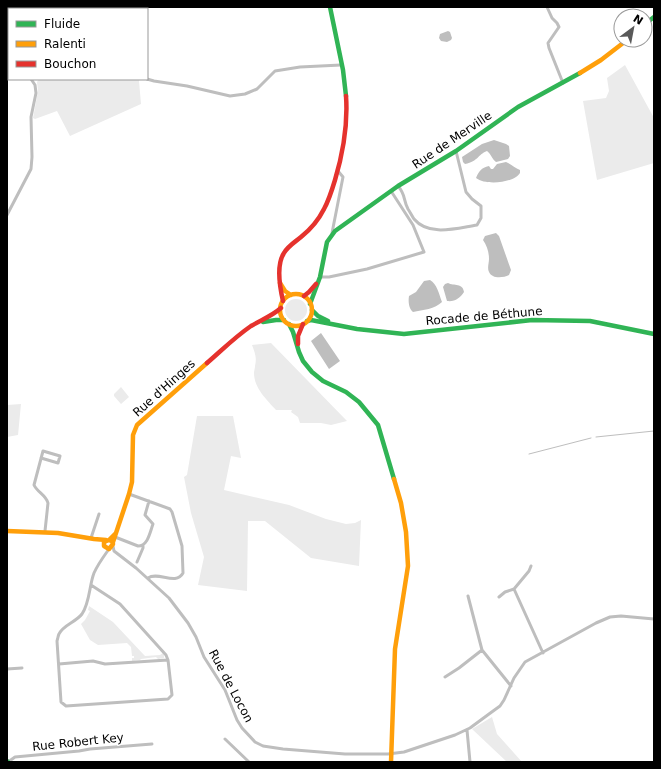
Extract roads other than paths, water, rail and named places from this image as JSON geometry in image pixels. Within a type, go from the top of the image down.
[{"type":"main road","points":[[283,301],[280,290],[278,269],[284,254],[291,244],[301,237],[323,213],[329,200],[338,171],[344,140],[347,114],[346,90],[330,7]]},
{"type":"main road","name":"Rue de Merville","points":[[332,234],[398,186],[456,151],[518,107],[563,83],[601,60],[617,48]]},
{"type":"main road","points":[[310,304],[319,279],[327,242],[332,234]]},
{"type":"main road","points":[[304,296],[319,279]]},
{"type":"main road","points":[[280,282],[285,291],[291,295]]},
{"type":"main road","points":[[289,324],[302,324],[307,321],[311,314],[312,310],[310,304],[308,299],[304,296],[296,294],[287,297],[283,301],[281,308],[282,316],[289,324],[293,332],[303,361],[312,372],[323,381],[346,392],[359,402],[378,425],[401,503],[406,532],[408,566],[394,666],[391,762]]},
{"type":"main road","name":"Rue d'Hinges","points":[[108,545],[116,535],[132,482],[133,436],[137,425],[239,336],[281,308]]},
{"type":"main road","name":"Rocade de Béthune","points":[[312,310],[318,316],[340,326]]},
{"type":"main road","name":"Rue d'Hinges","points":[[252,326],[267,321],[284,320]]},
{"type":"main road","name":"Rocade de Béthune","points":[[307,321],[311,320],[340,326],[404,334],[532,320],[590,321],[654,334]]},
{"type":"main road","points":[[299,352],[298,336],[302,324]]},
{"type":"main road","points":[[7,531],[45,531],[76,535],[97,540],[108,545]]},
{"type":"street","points":[[547,7],[552,18],[559,27],[548,44],[563,83]]},
{"type":"street","points":[[148,79],[230,96],[246,94],[257,89],[275,71],[300,67],[341,65]]},
{"type":"street","points":[[7,216],[31,169],[31,117],[36,93],[33,80]]},
{"type":"street","points":[[398,186],[404,193],[406,206],[415,220],[426,228],[432,230],[451,230],[477,225],[482,218],[481,206],[466,192],[456,151]]},
{"type":"street","points":[[332,234],[343,177],[338,171]]},
{"type":"street","points":[[319,279],[367,269],[424,252],[413,225],[391,192]]},
{"type":"street","points":[[41,458],[58,463],[60,456],[43,451],[41,458],[34,485],[48,502],[45,531]]},
{"type":"street","points":[[129,494],[170,509],[182,546],[183,573],[181,576],[177,578],[164,578],[157,576],[148,578]]},
{"type":"street","points":[[137,562],[153,524],[146,514],[149,501]]},
{"type":"street","points":[[91,539],[99,514]]},
{"type":"street","points":[[116,535],[138,546],[144,545]]},
{"type":"street","points":[[91,585],[120,604],[166,655],[168,660],[172,695],[168,699],[66,706],[61,702],[59,634],[64,628],[82,614],[86,606],[91,585],[95,572],[105,555],[108,545]]},
{"type":"street","name":"Rue de Locon","points":[[108,545],[113,552],[120,555],[136,568],[169,598],[188,623],[196,637],[204,657],[225,690],[237,720],[242,728],[255,742],[263,746],[283,749],[345,754],[391,754],[404,752],[455,735],[468,729],[500,706],[525,662],[596,623],[610,617],[621,616],[654,619]]},
{"type":"street","points":[[499,597],[505,592],[514,589],[529,571],[531,566]]},
{"type":"street","points":[[514,589],[543,653]]},
{"type":"street","points":[[468,596],[482,650],[511,686]]},
{"type":"street","points":[[445,677],[460,668],[482,650]]},
{"type":"street","points":[[59,664],[93,662],[105,664],[168,660]]},
{"type":"street","points":[[7,669],[22,668]]},
{"type":"street","points":[[468,729],[470,762]]},
{"type":"street","points":[[225,739],[249,762]]},
{"type":"street","name":"Rue Robert Key","points":[[7,762],[15,757],[152,744]]},
{"type":"waterway","points":[[596,437],[654,431]]},
{"type":"waterway","points":[[529,454],[591,438]]}]
